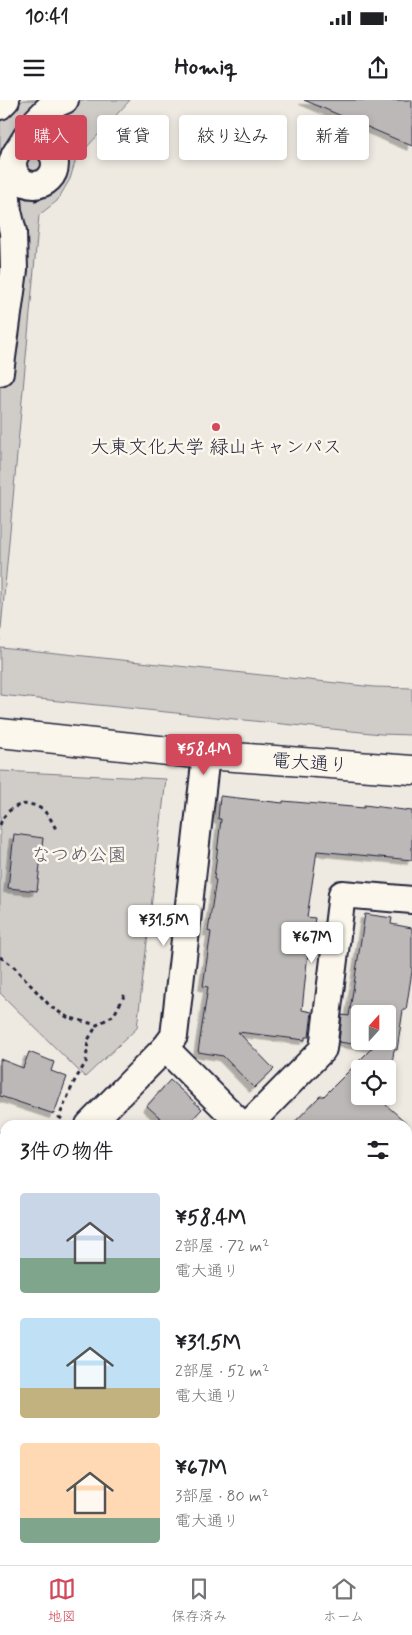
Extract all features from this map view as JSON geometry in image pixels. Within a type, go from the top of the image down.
[{"type":"main road","name":"電大通り","points":[[0,733],[206,755],[412,770]]},
{"type":"street","points":[[0,106],[6,100]]},
{"type":"street","points":[[42,115],[51,106],[65,100]]},
{"type":"street","points":[[0,372],[14,270],[13,232],[8,210],[6,186],[15,156]]},
{"type":"street","points":[[54,160],[55,166]]},
{"type":"street","points":[[81,1120],[165,1048],[174,1036],[206,755]]},
{"type":"street","points":[[253,1120],[323,1049],[342,894],[412,900]]},
{"type":"street","points":[[165,1048],[237,1120]]},
{"type":"path","points":[[31,207],[45,188],[58,160]]},
{"type":"path","points":[[0,824],[2,818],[14,806],[30,804],[45,812],[56,829]]},
{"type":"path","points":[[0,956],[13,966],[51,1007],[67,1017],[97,1025]]},
{"type":"path","points":[[68,1120],[60,1117],[74,1082],[86,1062],[88,1040],[97,1025],[114,1015],[125,994]]},
{"type":"green space","points":[[23,100],[130,100],[116,115],[97,115],[97,136],[87,147],[87,115],[15,115],[15,160],[76,160],[70,179],[57,201],[39,215],[0,640],[0,122]]},
{"type":"green space","points":[[0,647],[374,687],[412,688],[412,735],[381,734],[0,695]]},
{"type":"green space","name":"なつめ公園","points":[[0,771],[166,779],[137,1028],[85,1077],[0,993]]},
{"type":"building","points":[[304,100],[412,100],[412,146],[369,128],[369,115],[339,115]]},
{"type":"building","points":[[220,796],[283,803],[283,801],[364,808],[364,805],[412,811],[412,860],[317,851],[307,917],[315,918],[311,943],[309,943],[302,1010],[312,1012],[309,1037],[305,1037],[305,1040],[238,1032],[274,1069],[254,1088],[223,1056],[198,1052],[208,987],[203,986],[211,932],[208,931],[216,880],[214,879],[221,819],[218,819]]},
{"type":"building","points":[[14,834],[43,838],[37,891],[8,888]]},
{"type":"building","points":[[365,914],[392,918],[391,924],[412,928],[412,971],[406,1010],[403,1010],[397,1050],[396,1005],[351,1005],[351,1044],[339,1042],[342,1015],[349,1016]]},
{"type":"building","points":[[370,1050],[394,1050],[393,1060],[360,1060]]},
{"type":"building","points":[[29,1052],[54,1062],[51,1071],[67,1077],[54,1114],[0,1096],[0,1059],[23,1068]]},
{"type":"building","points":[[351,1069],[351,1105],[386,1105],[403,1120],[297,1120],[320,1096],[324,1096]]},
{"type":"building","points":[[170,1080],[202,1109],[192,1120],[162,1120],[147,1106]]},
{"type":"place","name":"大東文化大学 緑山キャンパス","points":[[216,427]]}]
